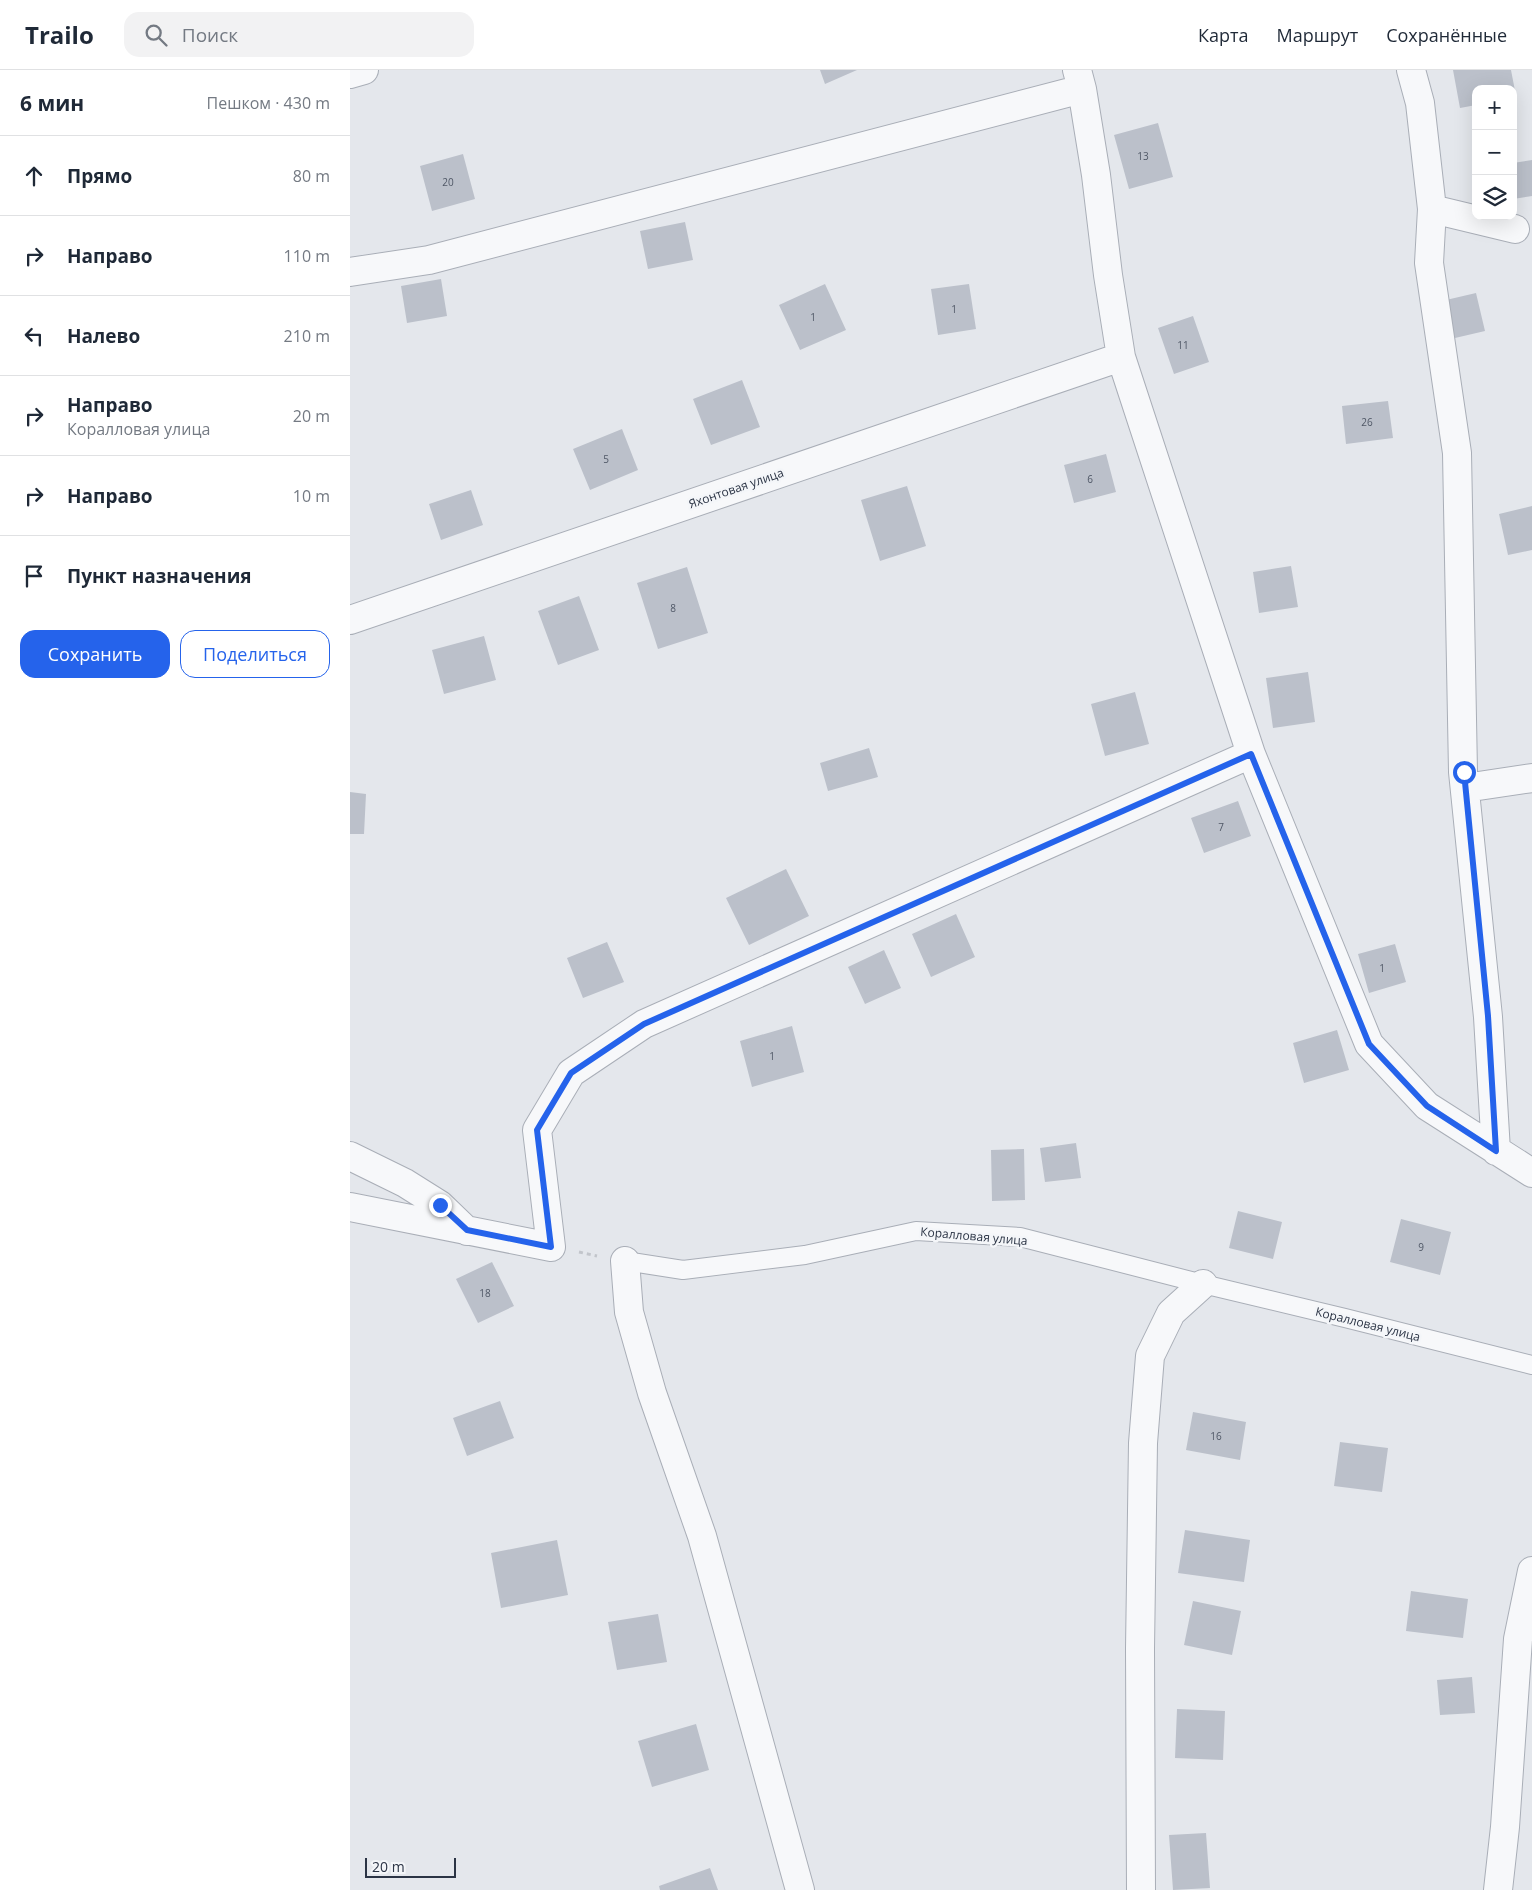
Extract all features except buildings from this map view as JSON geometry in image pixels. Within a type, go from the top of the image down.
[{"type":"street","points":[[350,74],[364,70]]},
{"type":"street","points":[[1411,70],[1420,103],[1432,209],[1429,263],[1457,453],[1465,788],[1488,1016],[1496,1151]]},
{"type":"street","points":[[350,272],[429,260],[1080,80],[1121,357],[1251,754],[1369,1044],[1427,1106],[1532,1172]]},
{"type":"street","points":[[1432,209],[1515,229]]},
{"type":"street","name":"Яхонтовая улица","points":[[350,620],[1121,357]]},
{"type":"street","points":[[350,1208],[551,1247],[537,1130],[571,1073],[644,1024],[1251,754]]},
{"type":"street","points":[[1465,788],[1532,778]]},
{"type":"street","points":[[350,1156],[405,1183],[440,1205],[467,1230]]},
{"type":"street","points":[[625,1261],[630,1312],[652,1393],[702,1536],[800,1890]]},
{"type":"street","points":[[1141,1890],[1140,1649],[1142,1463],[1150,1356],[1171,1313],[1203,1284]]},
{"type":"street","points":[[1498,1890],[1505,1827],[1518,1640],[1532,1571]]},
{"type":"lane","name":"Коралловая улица","points":[[625,1261],[683,1270],[806,1255],[916,1231],[1020,1238],[1532,1365]]},
{"type":"path","points":[[551,1247],[625,1261]]},
{"type":"route","points":[[440,1205],[467,1230],[551,1247],[537,1130],[571,1073],[644,1024],[1251,754],[1369,1044],[1427,1106],[1496,1151],[1488,1016],[1464,772]]}]
